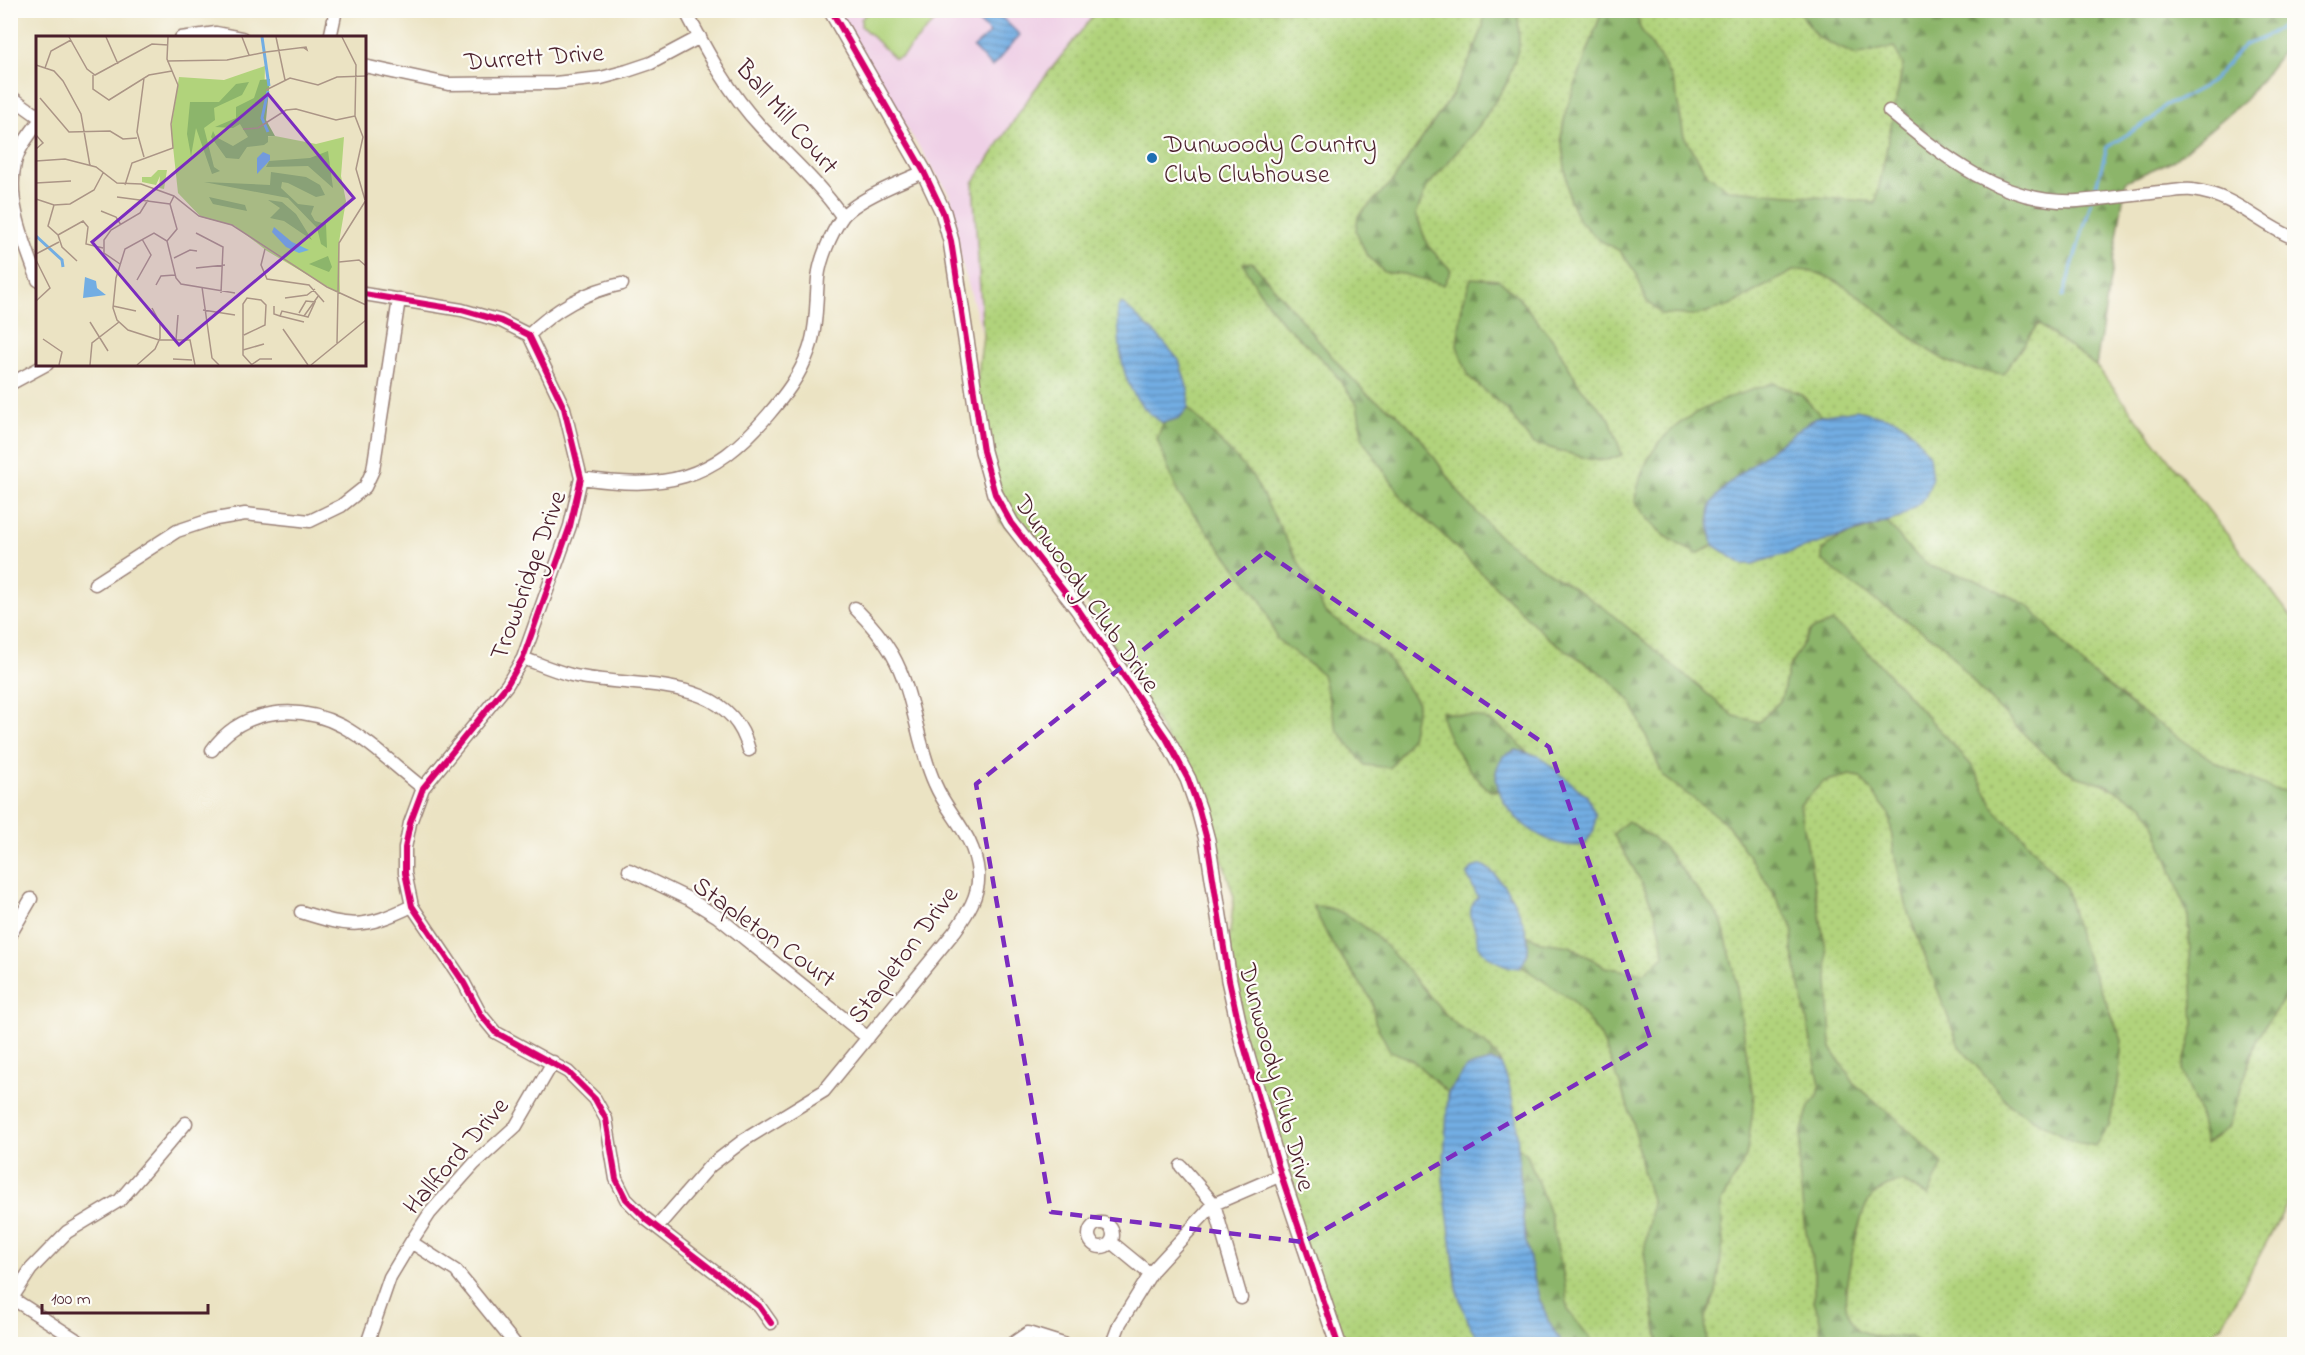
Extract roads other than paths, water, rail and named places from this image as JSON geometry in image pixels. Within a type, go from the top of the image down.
[{"type":"street","points":[[330,36],[336,10]]},
{"type":"street","name":"Ball Mill Court","points":[[685,10],[718,72],[741,103],[761,128],[808,173],[842,216]]},
{"type":"street","name":"Dunwoody Club Drive","points":[[831,10],[924,172],[944,212],[951,241],[983,451],[995,494],[1011,523],[1078,609],[1166,738],[1188,779],[1207,840],[1229,980],[1242,1039],[1281,1175],[1338,1344]]},
{"type":"street","points":[[195,36],[216,33],[232,36]]},
{"type":"street","name":"Durrett Drive","points":[[366,66],[448,84],[555,83],[601,78],[627,71],[651,63],[700,37]]},
{"type":"street","points":[[10,96],[36,115]]},
{"type":"street","points":[[1889,111],[1942,156],[1981,179],[2017,193],[2051,200],[2078,201],[2190,190],[2235,202],[2274,228],[2295,238]]},
{"type":"street","points":[[36,126],[15,162],[12,192],[25,244],[36,274]]},
{"type":"street","points":[[581,477],[621,483],[675,480],[706,468],[734,452],[794,385],[809,350],[816,319],[819,275],[842,216],[879,192],[924,172]]},
{"type":"street","points":[[366,294],[462,310],[501,321],[529,335],[587,295],[603,288],[622,284]]},
{"type":"street","points":[[95,584],[177,531],[210,520],[245,514],[310,521],[341,506],[365,488],[373,470],[399,299]]},
{"type":"street","name":"Trowbridge Drive","points":[[529,335],[564,408],[581,477],[570,526],[523,658],[507,684],[423,788],[410,823],[405,848],[405,873],[412,906],[464,983],[481,1015],[495,1032],[553,1062],[582,1083],[595,1099],[606,1119],[620,1191],[657,1227],[759,1306],[771,1323]]},
{"type":"street","points":[[10,384],[43,366]]},
{"type":"street","name":"Stapleton Drive","points":[[657,1227],[710,1166],[744,1140],[824,1091],[967,914],[977,892],[978,874],[972,844],[936,787],[924,759],[906,687],[893,655],[873,626],[855,608]]},
{"type":"street","points":[[523,658],[571,675],[676,689],[705,696],[722,706],[741,726],[749,750]]},
{"type":"street","points":[[212,750],[222,737],[251,718],[277,712],[305,713],[344,727],[423,788]]},
{"type":"street","name":"Stapleton Court","points":[[629,870],[689,899],[718,917],[868,1038]]},
{"type":"street","points":[[10,935],[31,898]]},
{"type":"street","points":[[301,912],[331,921],[363,925],[412,906]]},
{"type":"street","name":"Hallford Drive","points":[[367,1344],[390,1277],[430,1213],[474,1164],[516,1126],[553,1062]]},
{"type":"street","points":[[84,1344],[11,1298],[31,1269],[66,1232],[120,1200],[186,1123]]},
{"type":"street","points":[[1181,1166],[1214,1204],[1240,1298]]},
{"type":"street","points":[[1112,1344],[1120,1323],[1150,1274],[1214,1204],[1281,1175]]},
{"type":"street","points":[[411,1242],[456,1271],[515,1344]]},
{"type":"street","points":[[1111,1242],[1150,1274]]},
{"type":"street","points":[[1012,1344],[1028,1333],[1063,1344]]},
{"type":"water","points":[[989,10],[995,11],[1020,35],[992,67],[973,48],[990,33],[978,21]]},
{"type":"water","points":[[1122,303],[1160,338],[1179,360],[1189,393],[1188,408],[1179,418],[1163,423],[1138,401],[1130,387],[1119,341],[1118,308]]},
{"type":"water","points":[[1856,410],[1898,420],[1914,434],[1929,455],[1932,480],[1925,498],[1902,517],[1753,564],[1742,564],[1713,545],[1709,522],[1710,508],[1725,488],[1809,422],[1821,416]]},
{"type":"water","points":[[1516,750],[1539,756],[1587,796],[1596,815],[1594,830],[1585,845],[1571,846],[1541,836],[1527,827],[1505,803],[1498,789],[1497,769],[1503,756]]},
{"type":"water","points":[[1482,865],[1491,871],[1507,891],[1525,928],[1528,951],[1520,968],[1497,962],[1482,951],[1478,944],[1471,910],[1478,898],[1467,875],[1472,868]]},
{"type":"water","points":[[1492,1061],[1501,1064],[1509,1084],[1516,1117],[1524,1233],[1539,1298],[1552,1328],[1563,1344],[1482,1344],[1470,1326],[1458,1295],[1443,1180],[1448,1093],[1467,1067]]},
{"type":"waterway","points":[[2093,197],[2107,147],[2152,119],[2165,105],[2210,83],[2244,45],[2261,39],[2294,19]]},
{"type":"waterway","points":[[2063,296],[2091,203]]},
{"type":"place","name":"Dunwoody Country Club Clubhouse","points":[[1152,158]]}]
